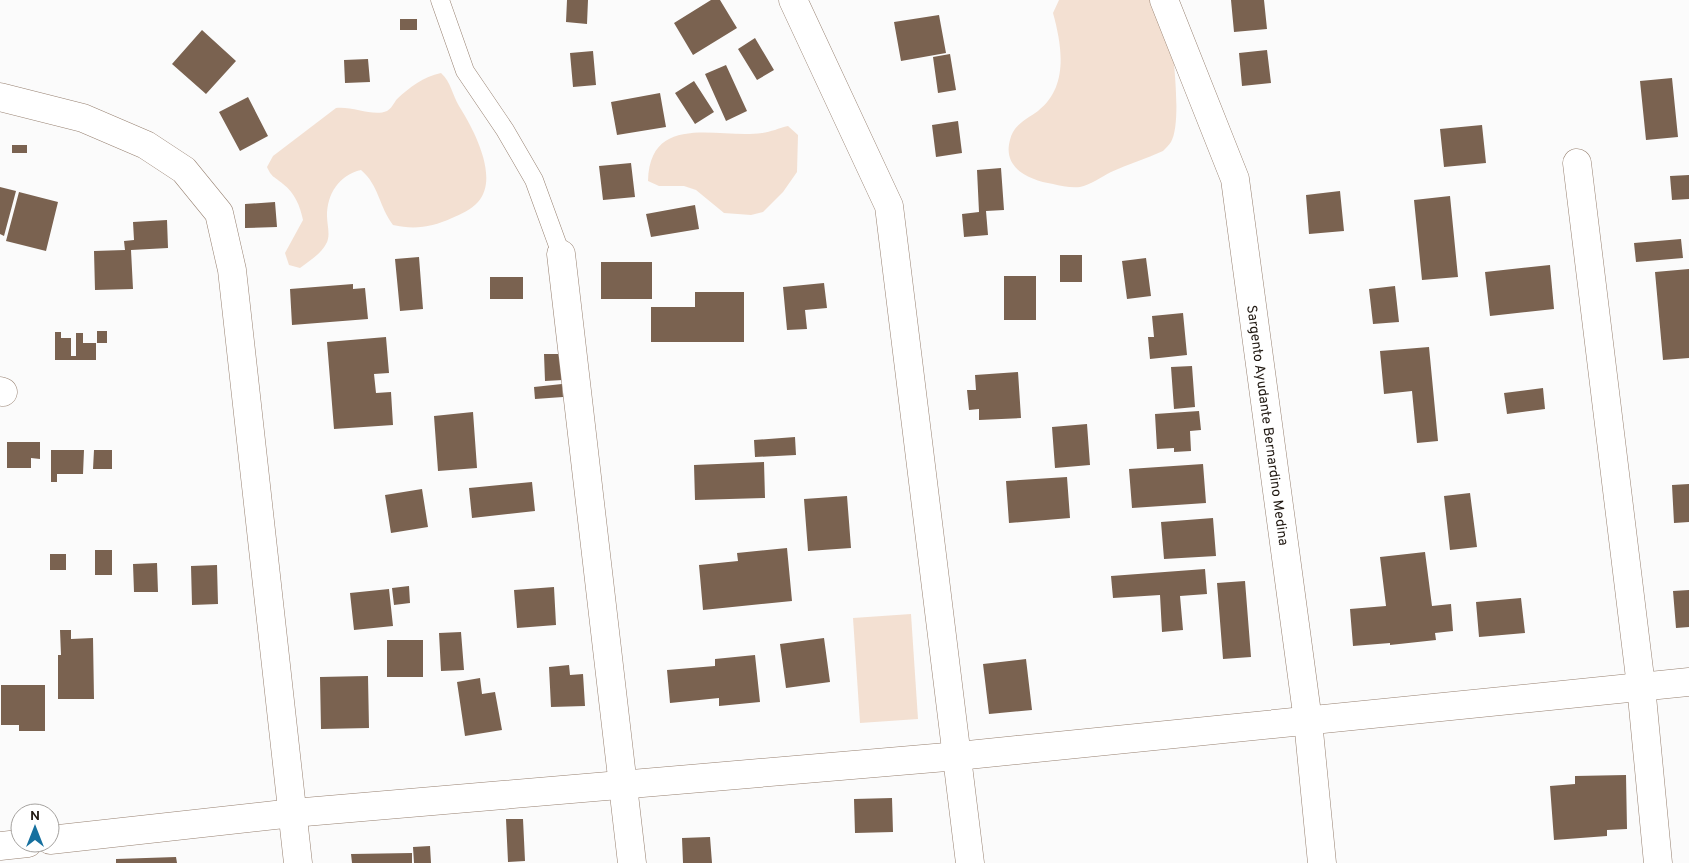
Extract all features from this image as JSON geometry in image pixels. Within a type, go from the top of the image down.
[{"type":"street","points":[[793,0],[889,206],[970,863]]},
{"type":"street","name":"Sargento Ayudante Bernardino Medina","points":[[1164,0],[1235,178],[1308,721],[1322,863]]},
{"type":"street","points":[[0,97],[83,118],[146,145],[184,170],[219,213],[232,270],[298,863]]},
{"type":"street","points":[[1577,163],[1641,686],[1658,863]]},
{"type":"street","points":[[561,254],[632,863]]},
{"type":"street","points":[[60,839],[293,813],[958,756],[1689,682]]},
{"type":"lane","points":[[440,0],[465,70],[505,130],[534,180],[561,254]]},
{"type":"shaded area","points":[[1059,0],[1166,0],[1173,51],[1176,114],[1175,131],[1171,142],[1163,151],[1117,169],[1092,183],[1080,187],[1070,187],[1035,180],[1014,166],[1010,159],[1010,140],[1014,130],[1048,101],[1055,90],[1059,78],[1059,39],[1053,13]]},
{"type":"shaded area","points":[[441,73],[449,84],[482,153],[486,180],[484,192],[478,202],[466,212],[437,224],[423,227],[393,225],[372,182],[361,170],[346,176],[332,193],[327,216],[328,238],[324,248],[300,268],[289,265],[285,253],[303,220],[299,205],[294,196],[272,175],[267,167],[273,156],[336,108],[349,108],[376,113],[387,111],[397,99],[412,87],[428,77]]},
{"type":"shaded area","points":[[788,126],[798,135],[797,172],[783,192],[763,212],[751,215],[724,213],[696,190],[684,186],[659,186],[648,181],[652,159],[660,145],[673,137],[689,133],[762,133]]},
{"type":"shaded area","points":[[911,614],[918,719],[860,723],[853,618]]},
{"type":"building","points":[[567,0],[588,0],[587,24],[566,22]]},
{"type":"building","points":[[711,0],[720,0],[737,28],[693,55],[674,23]]},
{"type":"building","points":[[1231,0],[1264,0],[1267,29],[1234,32]]},
{"type":"building","points":[[939,15],[946,53],[901,61],[894,22]]},
{"type":"building","points":[[400,19],[417,19],[417,30],[400,30]]},
{"type":"building","points":[[202,30],[236,61],[206,94],[172,64]]},
{"type":"building","points":[[755,38],[774,70],[757,80],[738,49]]},
{"type":"building","points":[[1267,50],[1271,83],[1242,86],[1239,53]]},
{"type":"building","points":[[593,51],[596,85],[573,87],[570,53]]},
{"type":"building","points":[[950,54],[956,90],[938,93],[933,57]]},
{"type":"building","points":[[368,59],[370,82],[345,83],[344,60]]},
{"type":"building","points":[[726,65],[747,111],[726,121],[705,74]]},
{"type":"building","points":[[1672,78],[1678,137],[1646,140],[1640,81]]},
{"type":"building","points":[[694,81],[714,112],[695,124],[675,93]]},
{"type":"building","points":[[660,93],[666,127],[617,135],[611,102]]},
{"type":"building","points":[[248,97],[268,136],[240,151],[219,112]]},
{"type":"building","points":[[958,121],[962,153],[936,157],[932,125]]},
{"type":"building","points":[[1482,125],[1486,163],[1444,167],[1440,129]]},
{"type":"building","points":[[12,145],[27,145],[27,153],[12,153]]},
{"type":"building","points":[[631,163],[635,197],[603,200],[599,166]]},
{"type":"building","points":[[1001,168],[1004,210],[986,211],[988,235],[964,237],[962,214],[979,212],[977,170]]},
{"type":"building","points":[[1689,175],[1689,199],[1672,200],[1670,176]]},
{"type":"building","points":[[0,187],[16,191],[4,236],[0,234]]},
{"type":"building","points":[[1340,191],[1344,231],[1309,234],[1306,195]]},
{"type":"building","points":[[19,192],[58,202],[46,251],[6,241]]},
{"type":"building","points":[[1450,196],[1458,277],[1422,280],[1414,200]]},
{"type":"building","points":[[275,202],[277,227],[245,228],[245,204]]},
{"type":"building","points":[[695,205],[699,229],[651,237],[646,214]]},
{"type":"building","points":[[167,220],[168,248],[131,250],[133,289],[95,290],[94,251],[125,250],[124,241],[134,240],[133,222]]},
{"type":"building","points":[[1681,239],[1683,258],[1636,262],[1634,243]]},
{"type":"building","points":[[1060,255],[1082,255],[1082,282],[1060,282]]},
{"type":"building","points":[[419,257],[423,309],[400,311],[395,259]]},
{"type":"building","points":[[1146,258],[1151,296],[1127,299],[1122,261]]},
{"type":"building","points":[[601,262],[652,262],[652,299],[601,299]]},
{"type":"building","points":[[1550,265],[1554,309],[1490,316],[1485,272]]},
{"type":"building","points":[[1689,269],[1689,358],[1663,360],[1655,272]]},
{"type":"building","points":[[1004,276],[1036,276],[1036,320],[1004,320]]},
{"type":"building","points":[[490,277],[523,277],[523,299],[490,299]]},
{"type":"building","points":[[824,283],[827,308],[805,310],[807,329],[787,330],[783,287]]},
{"type":"building","points":[[353,284],[353,289],[365,288],[368,319],[292,325],[290,289]]},
{"type":"building","points":[[1395,286],[1399,322],[1373,324],[1369,289]]},
{"type":"building","points":[[695,292],[744,292],[744,342],[651,342],[651,307],[695,307]]},
{"type":"building","points":[[1183,313],[1187,355],[1150,359],[1148,337],[1154,337],[1152,316]]},
{"type":"building","points":[[97,331],[107,331],[107,343],[97,343]]},
{"type":"building","points":[[55,332],[61,332],[61,338],[71,338],[71,356],[76,356],[76,333],[83,333],[83,343],[96,343],[96,360],[55,360]]},
{"type":"building","points":[[386,337],[389,373],[374,374],[376,393],[391,392],[393,425],[334,429],[327,342]]},
{"type":"building","points":[[1429,347],[1438,441],[1417,443],[1412,391],[1384,394],[1380,351]]},
{"type":"building","points":[[544,354],[562,354],[563,380],[545,381]]},
{"type":"building","points":[[1192,366],[1195,407],[1174,409],[1171,367]]},
{"type":"building","points":[[1018,372],[1021,418],[979,420],[979,409],[969,410],[967,390],[976,390],[975,375]]},
{"type":"building","points":[[562,384],[563,397],[535,399],[534,387]]},
{"type":"building","points":[[1543,388],[1545,409],[1507,414],[1504,393]]},
{"type":"building","points":[[1199,411],[1201,430],[1190,431],[1191,451],[1174,452],[1174,448],[1157,449],[1155,414]]},
{"type":"building","points":[[473,412],[477,468],[438,471],[434,416]]},
{"type":"building","points":[[1087,424],[1090,465],[1055,468],[1052,427]]},
{"type":"building","points":[[795,437],[796,455],[755,457],[754,440]]},
{"type":"building","points":[[7,442],[40,442],[40,459],[31,458],[31,468],[7,468]]},
{"type":"building","points":[[51,450],[84,450],[83,474],[57,474],[57,482],[51,482]]},
{"type":"building","points":[[94,450],[112,450],[112,469],[93,469]]},
{"type":"building","points":[[764,462],[765,498],[695,500],[694,465]]},
{"type":"building","points":[[1203,464],[1206,503],[1132,508],[1129,469]]},
{"type":"building","points":[[1067,477],[1070,518],[1009,523],[1006,481]]},
{"type":"building","points":[[532,482],[535,511],[472,518],[469,488]]},
{"type":"building","points":[[1689,484],[1689,522],[1674,523],[1672,485]]},
{"type":"building","points":[[422,489],[428,527],[391,533],[385,495]]},
{"type":"building","points":[[1470,493],[1477,547],[1450,550],[1444,496]]},
{"type":"building","points":[[847,496],[851,548],[808,551],[804,499]]},
{"type":"building","points":[[1213,518],[1216,556],[1164,559],[1161,522]]},
{"type":"building","points":[[787,548],[792,601],[703,610],[699,565],[738,561],[737,553]]},
{"type":"building","points":[[95,550],[112,550],[112,575],[95,575]]},
{"type":"building","points":[[1425,552],[1432,606],[1451,604],[1453,631],[1435,633],[1436,640],[1390,645],[1390,643],[1353,646],[1350,609],[1386,606],[1380,557]]},
{"type":"building","points":[[50,554],[66,554],[66,570],[50,570]]},
{"type":"building","points":[[157,563],[158,592],[134,592],[133,564]]},
{"type":"building","points":[[217,565],[218,604],[192,605],[191,566]]},
{"type":"building","points":[[1205,569],[1207,594],[1180,596],[1183,630],[1162,632],[1160,595],[1113,598],[1111,576]]},
{"type":"building","points":[[1245,581],[1251,657],[1223,659],[1217,583]]},
{"type":"building","points":[[409,586],[410,603],[394,605],[392,588]]},
{"type":"building","points":[[554,587],[556,625],[517,628],[514,590]]},
{"type":"building","points":[[389,589],[393,626],[354,630],[350,593]]},
{"type":"building","points":[[1689,590],[1689,627],[1676,628],[1673,591]]},
{"type":"building","points":[[1521,598],[1525,633],[1479,637],[1476,602]]},
{"type":"building","points":[[60,630],[71,630],[71,639],[93,638],[94,699],[58,699],[58,655],[61,655]]},
{"type":"building","points":[[461,632],[464,670],[441,671],[439,633]]},
{"type":"building","points":[[824,638],[830,682],[786,688],[780,644]]},
{"type":"building","points":[[387,640],[423,640],[423,677],[387,677]]},
{"type":"building","points":[[755,655],[760,702],[719,706],[719,698],[670,703],[667,670],[715,666],[715,659]]},
{"type":"building","points":[[1026,659],[1032,710],[989,714],[983,664]]},
{"type":"building","points":[[569,665],[570,675],[583,674],[585,706],[551,707],[549,667]]},
{"type":"building","points":[[368,676],[369,728],[321,729],[320,677]]},
{"type":"building","points":[[480,678],[482,694],[495,692],[502,730],[465,736],[457,682]]},
{"type":"building","points":[[1,685],[45,685],[45,731],[19,731],[19,725],[1,725]]},
{"type":"building","points":[[1626,775],[1627,829],[1607,830],[1607,836],[1554,840],[1550,786],[1575,784],[1575,776]]},
{"type":"building","points":[[892,798],[893,832],[855,833],[854,799]]},
{"type":"building","points":[[506,819],[523,819],[525,861],[508,862]]},
{"type":"building","points":[[710,837],[712,863],[683,863],[682,838]]},
{"type":"building","points":[[430,846],[431,863],[414,863],[413,847]]},
{"type":"building","points":[[412,853],[412,863],[352,863],[351,854]]},
{"type":"building","points":[[176,857],[177,863],[116,863],[116,859]]}]
